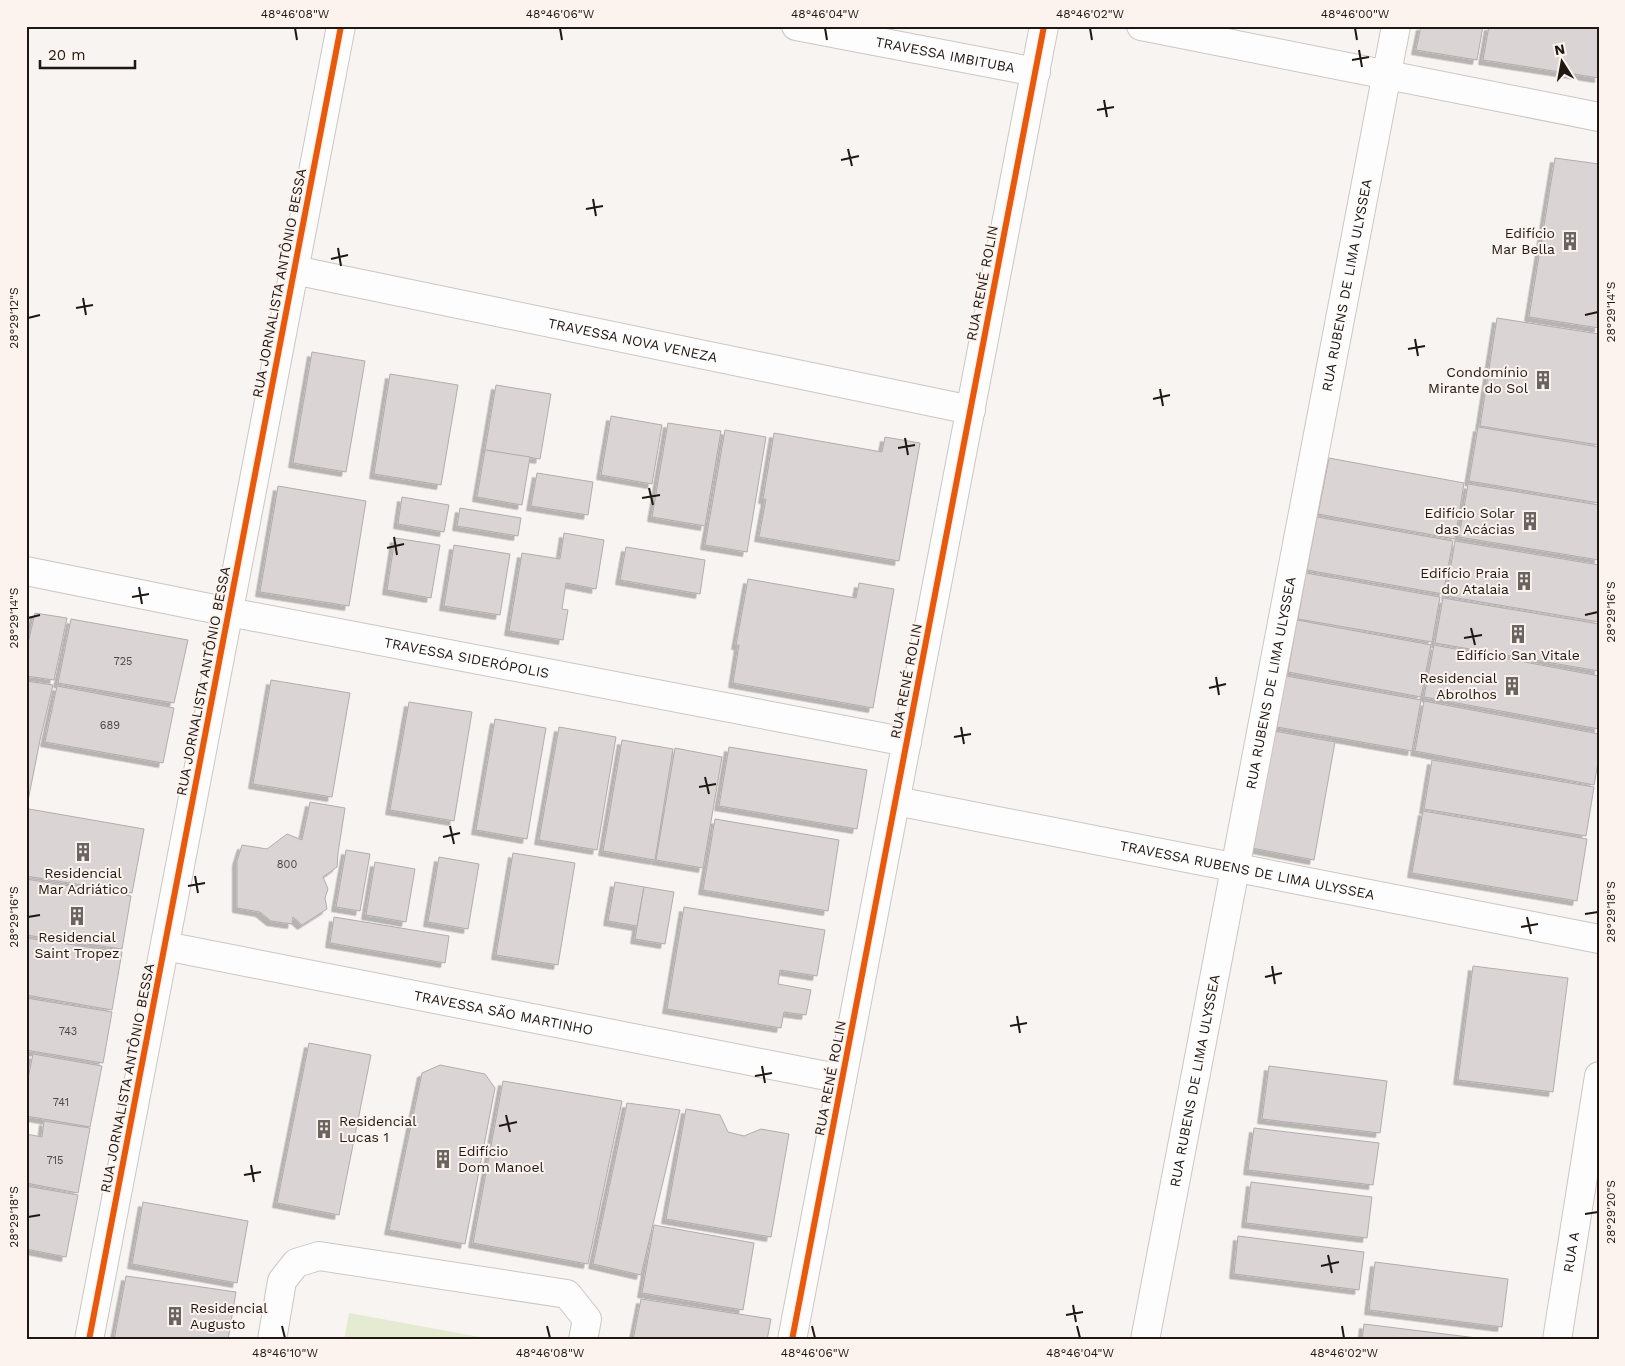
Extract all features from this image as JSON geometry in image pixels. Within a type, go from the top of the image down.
[{"type":"street","name":"RUA JORNALISTA ANTÔNIO BESSA","points":[[90,1340],[341,26]]},
{"type":"street","name":"TRAVESSA IMBITUBA","points":[[796,26],[1036,72]]},
{"type":"street","name":"RUA RENÉ ROLIN","points":[[792,1340],[1044,26]]},
{"type":"street","points":[[1141,26],[1599,117]]},
{"type":"street","name":"RUA RUBENS DE LIMA ULYSSEA","points":[[1145,1340],[1396,26]]},
{"type":"street","name":"TRAVESSA NOVA VENEZA","points":[[294,270],[971,410]]},
{"type":"street","name":"TRAVESSA SIDERÓPOLIS","points":[[26,571],[229,612],[907,742]]},
{"type":"street","name":"TRAVESSA RUBENS DE LIMA ULYSSEA","points":[[896,801],[1599,939]]},
{"type":"street","name":"TRAVESSA SÃO MARTINHO","points":[[165,946],[842,1079]]},
{"type":"street","name":"RUA A","points":[[1557,1340],[1599,1076]]},
{"type":"street","points":[[272,1340],[282,1281],[296,1263],[319,1256],[567,1294],[586,1320],[583,1340]]},
{"type":"green space","points":[[349,1313],[480,1337],[480,1340],[344,1340]]},
{"type":"building","points":[[1421,26],[1483,26],[1477,60],[1416,50]]},
{"type":"building","points":[[1489,26],[1599,26],[1599,78],[1483,60]]},
{"type":"building","name":"Edifício Mar Bella","points":[[1555,158],[1599,164],[1599,328],[1529,317]]},
{"type":"building","name":"Condomínio Mirante do Sol","points":[[1497,318],[1599,334],[1599,445],[1480,426]]},
{"type":"building","points":[[312,352],[365,361],[346,472],[293,463]]},
{"type":"building","points":[[390,374],[458,385],[441,485],[374,474]]},
{"type":"building","points":[[496,385],[551,394],[540,459],[485,450]]},
{"type":"building","points":[[611,416],[662,425],[652,484],[601,475]]},
{"type":"building","points":[[668,423],[721,431],[705,526],[652,517]]},
{"type":"building","points":[[1478,427],[1599,447],[1599,503],[1469,481]]},
{"type":"building","points":[[725,430],[766,437],[747,552],[705,545]]},
{"type":"building","points":[[774,433],[882,452],[885,437],[920,443],[899,561],[759,537],[766,499],[763,499]]},
{"type":"building","points":[[485,450],[530,457],[522,505],[477,497]]},
{"type":"building","points":[[1329,458],[1464,483],[1455,539],[1318,514]]},
{"type":"building","points":[[537,473],[593,482],[588,515],[531,506]]},
{"type":"building","name":"Edifício Solar das Acácias","points":[[1468,484],[1599,505],[1599,560],[1459,537]]},
{"type":"building","points":[[278,486],[366,501],[349,606],[260,592]]},
{"type":"building","points":[[402,497],[449,505],[444,532],[398,524]]},
{"type":"building","points":[[460,508],[521,518],[518,536],[457,526]]},
{"type":"building","points":[[1317,517],[1453,541],[1443,594],[1307,570]]},
{"type":"building","points":[[564,533],[604,540],[596,589],[566,583],[562,609],[568,610],[563,640],[509,631],[522,553],[560,559]]},
{"type":"building","points":[[395,538],[440,545],[431,598],[387,590]]},
{"type":"building","name":"Edifício Praia do Atalaia","points":[[1455,541],[1599,565],[1599,622],[1446,596]]},
{"type":"building","points":[[454,545],[510,554],[500,615],[444,606]]},
{"type":"building","points":[[626,547],[705,560],[700,594],[620,580]]},
{"type":"building","points":[[1306,573],[1440,597],[1432,642],[1298,619]]},
{"type":"building","points":[[748,579],[856,598],[859,583],[894,589],[873,708],[733,683],[739,645],[736,645]]},
{"type":"building","name":"Edifício San Vitale","points":[[1443,598],[1599,624],[1599,671],[1435,643]]},
{"type":"building","points":[[35,613],[67,618],[54,680],[26,676],[26,652]]},
{"type":"building","points":[[71,619],[188,640],[174,703],[58,683]]},
{"type":"building","points":[[1297,620],[1431,645],[1421,697],[1288,672]]},
{"type":"building","name":"Residencial Abrolhos","points":[[1434,645],[1599,676],[1599,729],[1424,697]]},
{"type":"building","points":[[1286,676],[1421,700],[1412,751],[1277,727]]},
{"type":"building","points":[[271,680],[350,693],[332,797],[253,784]]},
{"type":"building","points":[[26,681],[53,685],[27,806]]},
{"type":"building","points":[[57,686],[174,708],[163,763],[45,742]]},
{"type":"building","points":[[1424,701],[1599,734],[1599,757],[1594,785],[1415,751]]},
{"type":"building","points":[[409,702],[472,712],[454,821],[390,810]]},
{"type":"building","points":[[495,719],[546,728],[527,839],[476,830]]},
{"type":"building","points":[[559,727],[616,737],[597,850],[539,840]]},
{"type":"building","points":[[1274,731],[1335,742],[1314,860],[1252,848]]},
{"type":"building","points":[[622,740],[673,749],[655,860],[603,851]]},
{"type":"building","points":[[729,747],[867,770],[857,829],[719,806]]},
{"type":"building","points":[[675,748],[722,757],[703,868],[656,860]]},
{"type":"building","points":[[1432,760],[1594,787],[1586,836],[1424,809]]},
{"type":"building","points":[[310,802],[345,808],[337,867],[323,877],[328,889],[325,898],[327,909],[302,925],[293,917],[292,924],[271,921],[260,912],[237,908],[237,861],[242,845],[267,849],[287,834],[302,840]]},
{"type":"building","name":"Residencial Mar Adriático","points":[[29,809],[144,829],[132,893],[26,876],[26,821]]},
{"type":"building","points":[[1423,811],[1587,839],[1577,901],[1412,873]]},
{"type":"building","points":[[715,819],[839,840],[828,911],[703,890]]},
{"type":"building","points":[[346,850],[370,854],[360,911],[336,907]]},
{"type":"building","points":[[513,853],[575,863],[558,965],[496,955]]},
{"type":"building","points":[[439,857],[479,864],[468,929],[428,922]]},
{"type":"building","points":[[375,862],[415,869],[406,922],[366,915]]},
{"type":"building","name":"Residencial Saint Tropez","points":[[26,879],[131,896],[122,949],[26,935]]},
{"type":"building","points":[[615,882],[644,887],[637,926],[608,921]]},
{"type":"building","points":[[644,887],[674,892],[665,944],[635,939]]},
{"type":"building","points":[[684,907],[825,930],[817,976],[780,970],[778,984],[811,990],[806,1015],[784,1012],[781,1028],[667,1009]]},
{"type":"building","points":[[334,917],[449,936],[445,963],[330,943]]},
{"type":"building","points":[[26,938],[122,952],[112,1010],[26,995]]},
{"type":"building","points":[[1473,966],[1568,978],[1553,1092],[1458,1080]]},
{"type":"building","points":[[26,998],[112,1012],[103,1063],[26,1050]]},
{"type":"building","name":"Residencial Lucas 1","points":[[309,1043],[371,1055],[339,1215],[277,1203]]},
{"type":"building","points":[[33,1054],[102,1066],[90,1127],[26,1116],[26,1088]]},
{"type":"building","name":"Edifício Dom Manoel","points":[[440,1065],[485,1074],[495,1088],[465,1244],[389,1230],[422,1073]]},
{"type":"building","points":[[1269,1066],[1387,1081],[1380,1133],[1262,1119]]},
{"type":"building","points":[[503,1081],[622,1101],[588,1264],[473,1243]]},
{"type":"building","points":[[627,1103],[680,1110],[641,1275],[593,1264]]},
{"type":"building","points":[[686,1109],[720,1115],[728,1132],[744,1136],[761,1129],[789,1134],[771,1237],[666,1219]]},
{"type":"building","points":[[44,1121],[90,1128],[78,1193],[26,1183],[26,1134],[42,1137]]},
{"type":"building","points":[[1254,1128],[1379,1143],[1373,1185],[1248,1170]]},
{"type":"building","points":[[1251,1182],[1372,1197],[1367,1238],[1246,1223]]},
{"type":"building","points":[[26,1186],[78,1195],[66,1257],[26,1249]]},
{"type":"building","points":[[143,1202],[248,1221],[237,1283],[132,1264]]},
{"type":"building","points":[[654,1225],[754,1243],[743,1310],[642,1293]]},
{"type":"building","points":[[1238,1236],[1364,1252],[1359,1290],[1234,1274]]},
{"type":"building","points":[[1375,1262],[1508,1279],[1502,1327],[1369,1310]]},
{"type":"building","name":"Residencial Augusto","points":[[126,1276],[236,1292],[228,1340],[114,1340]]},
{"type":"building","points":[[641,1299],[771,1319],[767,1340],[633,1340]]},
{"type":"building","points":[[1364,1324],[1493,1340],[1362,1340]]},
{"type":"cycle path","points":[[89,1340],[341,26]]},
{"type":"cycle path","points":[[792,1340],[1044,26]]},
{"type":"place","name":"Edifício Mar Bella","points":[[1570,241]]},
{"type":"place","name":"Condomínio Mirante do Sol","points":[[1543,380]]},
{"type":"place","name":"Edifício Solar das Acácias","points":[[1530,521]]},
{"type":"place","name":"Edifício Praia do Atalaia","points":[[1524,581]]},
{"type":"place","name":"Edifício San Vitale","points":[[1518,634]]},
{"type":"place","name":"Residencial Abrolhos","points":[[1512,686]]},
{"type":"place","name":"Residencial Mar Adriático","points":[[83,852]]},
{"type":"place","name":"Residencial Saint Tropez","points":[[77,916]]},
{"type":"place","name":"Residencial Lucas 1","points":[[324,1129]]},
{"type":"place","name":"Edifício Dom Manoel","points":[[443,1159]]},
{"type":"place","name":"Residencial Augusto","points":[[175,1316]]}]
